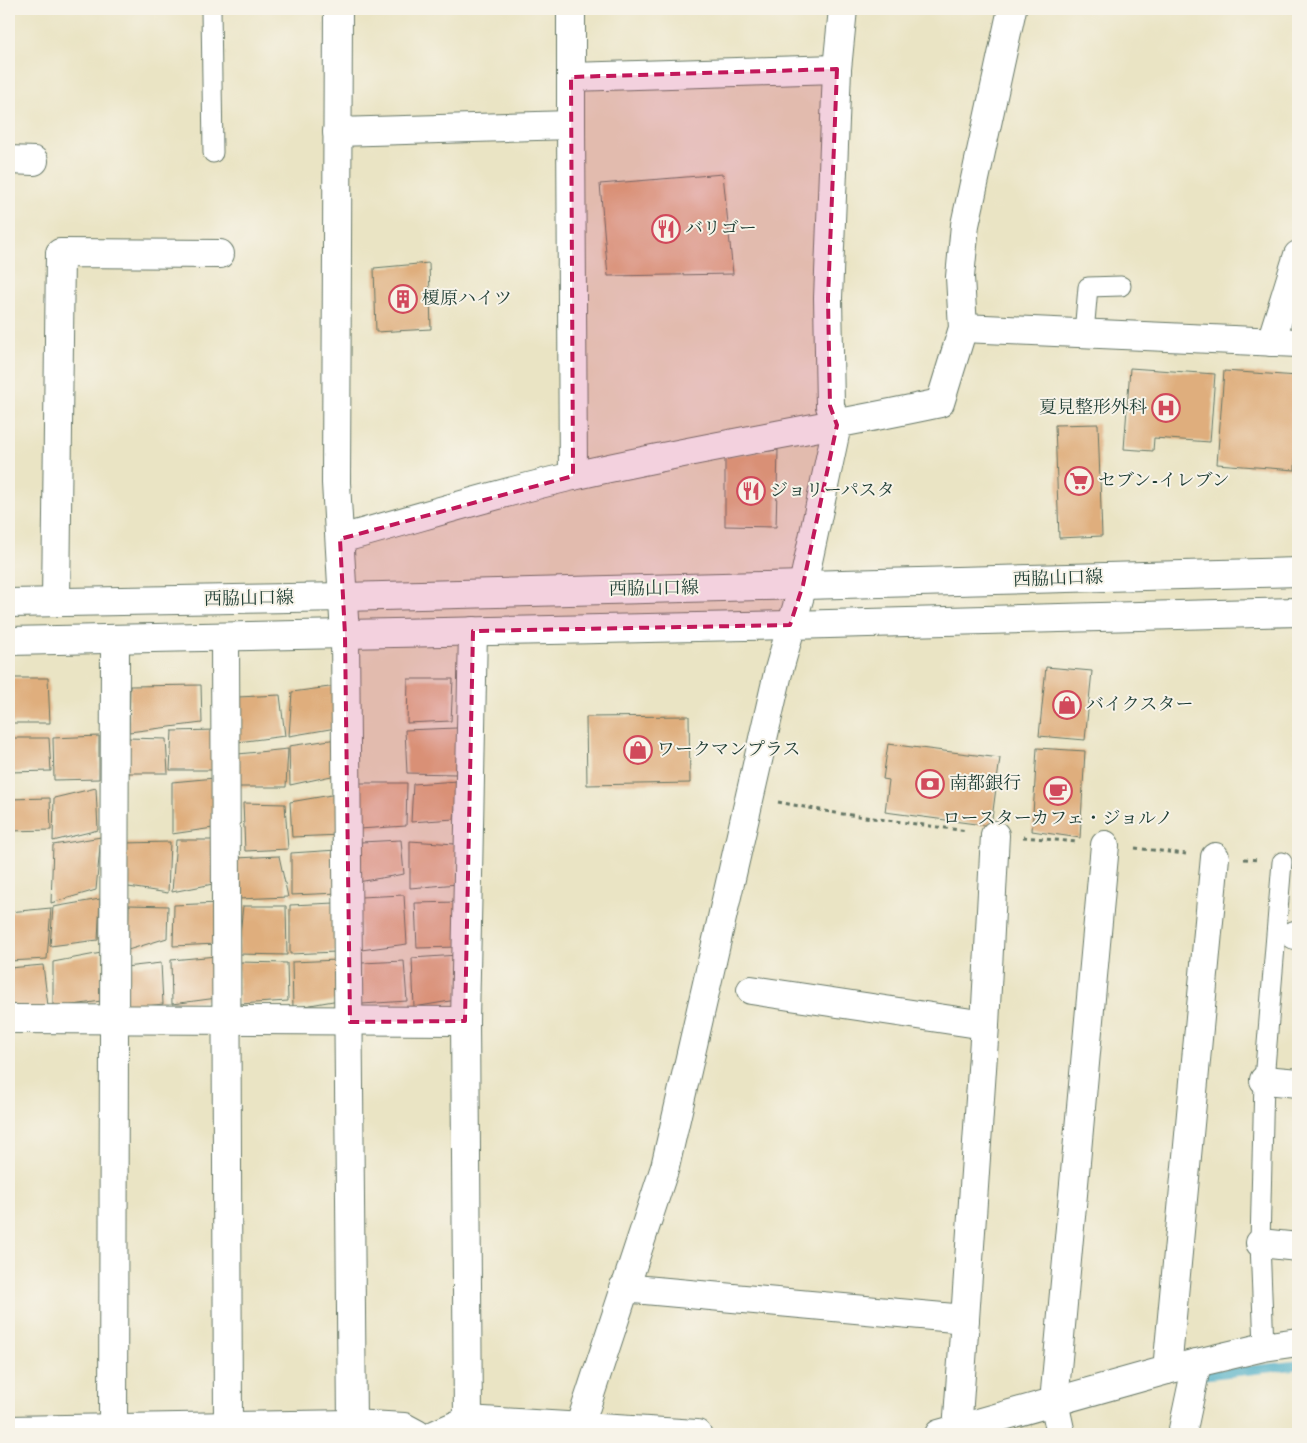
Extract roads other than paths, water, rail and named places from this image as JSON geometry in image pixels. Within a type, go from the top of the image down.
[{"type":"street","points":[[338,9],[336,483],[345,635],[350,1022],[352,1424]]},
{"type":"street","points":[[570,9],[573,476]]},
{"type":"street","points":[[577,1431],[623,1288],[665,1167],[790,626],[803,585],[837,425],[830,406],[828,298],[837,69],[843,9]]},
{"type":"street","points":[[340,539],[573,476],[737,441],[837,425],[940,403],[963,328],[960,277],[965,225],[1012,9]]},
{"type":"street","points":[[571,77],[837,69]]},
{"type":"street","points":[[337,132],[571,125]]},
{"type":"street","points":[[56,602],[60,254],[220,254]]},
{"type":"street","points":[[963,328],[1085,323],[1281,334],[1298,255]]},
{"type":"street","name":"西脇山口線","points":[[9,603],[344,597],[1298,572]]},
{"type":"street","points":[[9,641],[790,626],[1298,612]]},
{"type":"street","points":[[468,1420],[465,1021],[473,631]]},
{"type":"street","points":[[225,637],[228,1426]]},
{"type":"street","points":[[113,1428],[115,639]]},
{"type":"street","points":[[995,835],[986,1026],[965,1319],[948,1432],[1167,1370],[1264,1347],[1298,1342]]},
{"type":"street","points":[[1061,1434],[1054,1402],[1105,845]]},
{"type":"street","points":[[1167,1370],[1214,857]]},
{"type":"street","points":[[751,990],[986,1026]]},
{"type":"street","points":[[9,1019],[227,1022],[465,1021]]},
{"type":"street","points":[[1264,1080],[1298,1083]]},
{"type":"street","points":[[1260,1244],[1298,1247]]},
{"type":"street","points":[[623,1288],[965,1319]]},
{"type":"street","points":[[1182,1434],[1197,1363]]},
{"type":"street","points":[[436,1434],[468,1420],[577,1431],[697,1434]]},
{"type":"street","points":[[9,1430],[352,1424],[404,1427],[417,1434]]},
{"type":"lane","points":[[211,9],[213,153]]},
{"type":"lane","points":[[1085,323],[1088,287],[1121,286]]},
{"type":"lane","points":[[1264,1347],[1260,1244],[1264,1080],[1282,862]]},
{"type":"waterway","points":[[1205,1375],[1298,1365]]},
{"type":"place","name":"バリゴー","points":[[666,229]]},
{"type":"place","name":"榎原ハイツ","points":[[403,299]]},
{"type":"place","name":"夏見整形外科","points":[[1166,408]]},
{"type":"place","name":"セブン-イレブン","points":[[1079,481]]},
{"type":"place","name":"ジョリーパスタ","points":[[751,491]]},
{"type":"place","name":"バイクスター","points":[[1067,705]]},
{"type":"place","name":"ワークマンプラス","points":[[638,750]]},
{"type":"place","name":"南都銀行","points":[[930,784]]},
{"type":"place","name":"ロースターカフェ・ジョルノ","points":[[1058,791]]}]
